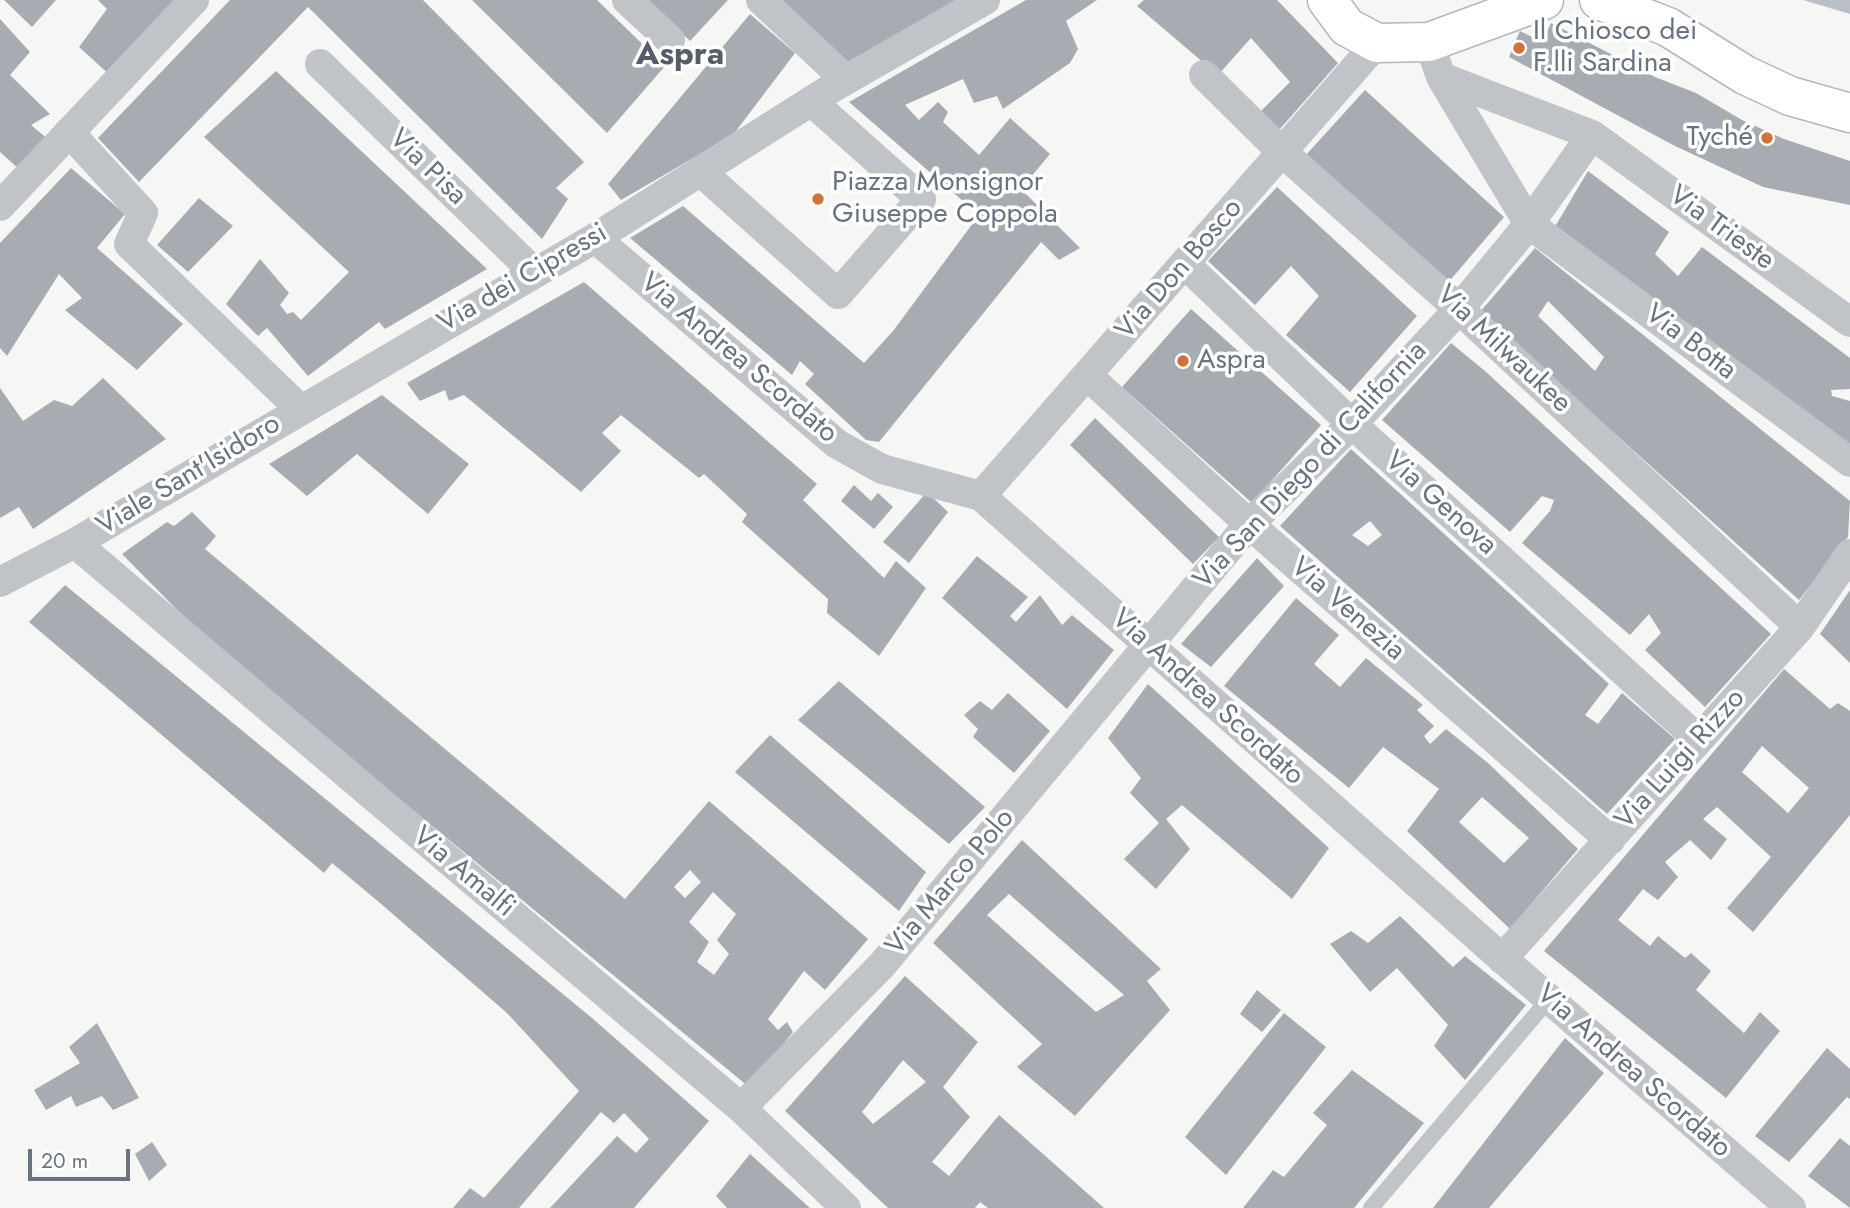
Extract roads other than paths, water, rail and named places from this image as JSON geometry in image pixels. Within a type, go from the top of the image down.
[{"type":"street","points":[[0,206],[194,0]]},
{"type":"street","points":[[627,0],[670,40]]},
{"type":"street","points":[[761,0],[846,80]]},
{"type":"street","name":"Via dei Cipressi","points":[[377,365],[595,238],[811,101],[985,0]]},
{"type":"street","points":[[1327,0],[1347,27],[1377,43],[1429,42],[1544,0]]},
{"type":"street","points":[[1599,0],[1668,27],[1745,75],[1790,96],[1850,113]]},
{"type":"street","points":[[1429,42],[1441,77],[1529,224]]},
{"type":"street","name":"Via Don Bosco","points":[[981,496],[1377,43]]},
{"type":"street","name":"Via Pisa","points":[[320,64],[534,272]]},
{"type":"street","name":"Via Milwaukee","points":[[1204,75],[1282,152],[1459,309],[1800,627]]},
{"type":"street","name":"Via Trieste","points":[[1441,77],[1592,135],[1850,322]]},
{"type":"street","points":[[700,171],[838,294],[921,199],[811,101]]},
{"type":"street","points":[[69,132],[143,213],[130,244],[300,410]]},
{"type":"street","name":"Via San Diego di California","points":[[1147,645],[1249,524],[1352,424],[1459,309],[1529,224],[1592,135]]},
{"type":"street","name":"Via Botta","points":[[1529,224],[1850,462]]},
{"type":"street","name":"Via Andrea Scordato","points":[[595,238],[837,444],[882,469],[981,496],[1502,959],[1791,1208]]},
{"type":"street","name":"Via Genova","points":[[1185,265],[1352,424],[1698,739]]},
{"type":"street","name":"Viale Sant'Isidoro","points":[[0,582],[75,543],[377,365]]},
{"type":"street","name":"Via Venezia","points":[[1088,376],[1249,524],[1609,840]]},
{"type":"street","name":"Via Amalfi","points":[[75,543],[741,1108],[846,1208]]},
{"type":"street","name":"Via Luigi Rizzo","points":[[1502,959],[1800,627],[1850,554]]},
{"type":"street","name":"Via Marco Polo","points":[[741,1108],[882,965],[1147,645]]},
{"type":"lane","points":[[1371,1208],[1549,999]]},
{"type":"place","name":"Il Chiosco dei F.lli Sardina","points":[[1519,48]]},
{"type":"place","name":"Tyché","points":[[1767,138]]},
{"type":"place","name":"Piazza Monsignor Giuseppe Coppola","points":[[818,199]]},
{"type":"place","name":"Aspra","points":[[1183,361]]},
{"type":"district","name":"Aspra","points":[[680,56]]}]
